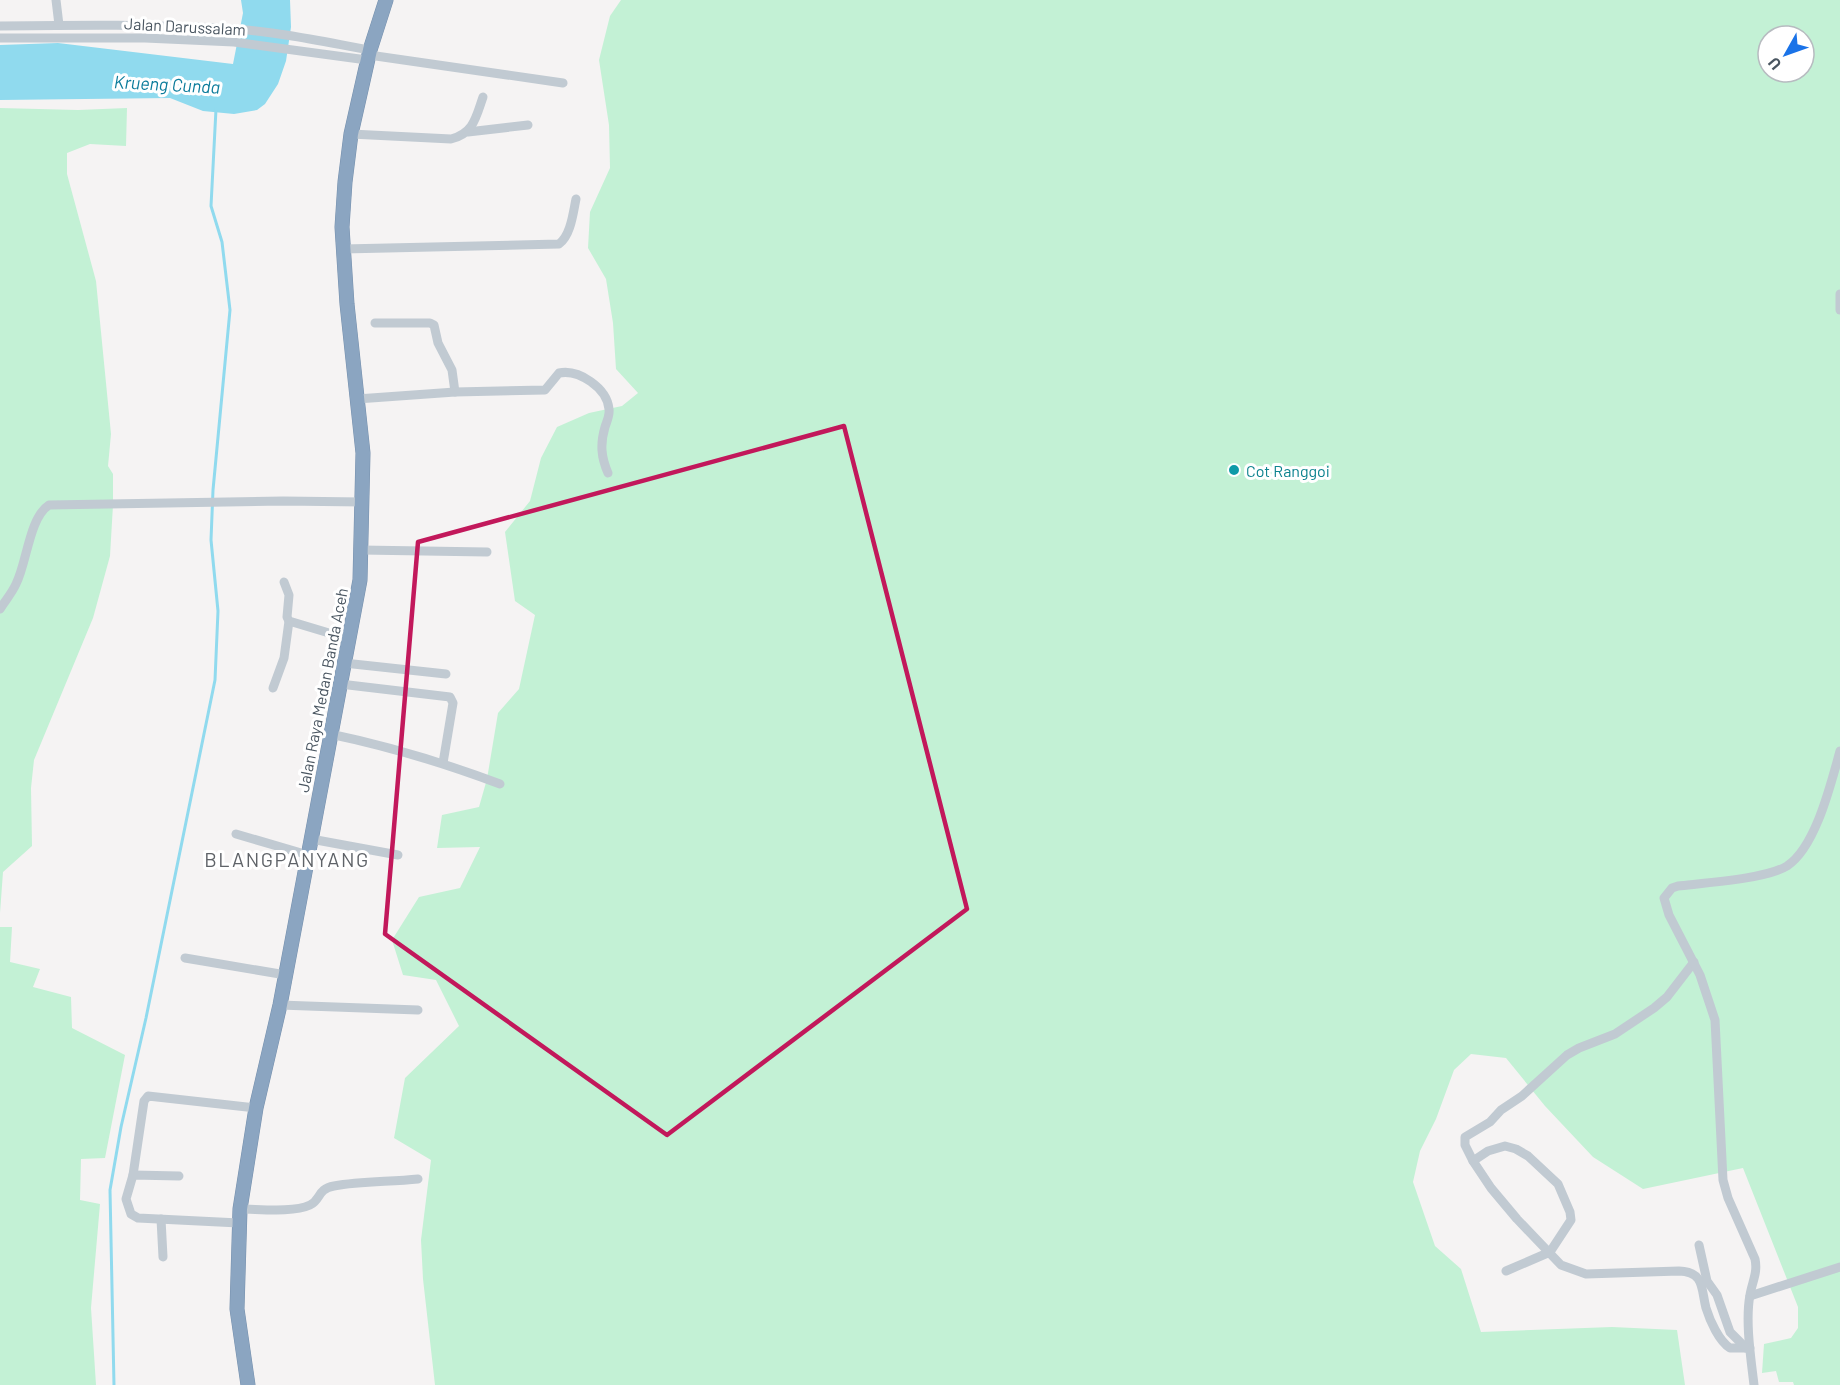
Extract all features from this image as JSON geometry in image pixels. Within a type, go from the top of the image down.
[{"type":"highway","name":"Jalan Raya Medan Banda Aceh","points":[[248,1385],[237,1309],[240,1209],[256,1108],[286,975],[360,580],[363,453],[343,249],[345,182],[351,134],[369,55],[386,0]]},
{"type":"street","points":[[56,0],[59,25]]},
{"type":"street","name":"Jalan Darussalam","points":[[0,26],[235,29],[301,37],[369,55]]},
{"type":"street","name":"Jalan Darussalam","points":[[0,38],[145,38],[234,42],[299,51],[369,55]]},
{"type":"street","points":[[369,55],[563,83]]},
{"type":"street","points":[[468,132],[483,97]]},
{"type":"street","points":[[351,134],[451,139],[468,132],[528,124]]},
{"type":"street","points":[[343,249],[559,244],[565,240],[576,199]]},
{"type":"street","points":[[1840,294],[1840,310]]},
{"type":"street","points":[[375,324],[430,323],[434,325],[440,349],[452,370],[455,392]]},
{"type":"street","points":[[357,399],[455,392],[545,390],[559,373],[564,372],[583,377],[601,392],[609,407],[601,447],[602,460],[608,473]]},
{"type":"street","points":[[0,609],[16,584],[34,526],[42,510],[49,505],[363,502]]},
{"type":"street","points":[[361,550],[487,552]]},
{"type":"street","points":[[273,688],[284,658],[289,621],[287,617],[289,595],[284,582]]},
{"type":"street","points":[[289,621],[349,639]]},
{"type":"street","points":[[344,663],[446,674]]},
{"type":"street","points":[[340,684],[450,697],[453,703],[442,763]]},
{"type":"street","points":[[330,734],[381,744],[500,784]]},
{"type":"street","points":[[1754,1385],[1748,1348],[1750,1296],[1756,1276],[1755,1259],[1728,1198],[1722,1171],[1715,1020],[1694,962],[1665,905],[1664,898],[1668,891],[1678,886],[1723,881],[1774,871],[1788,865],[1799,853],[1824,808],[1840,751]]},
{"type":"street","points":[[236,834],[308,855]]},
{"type":"street","points":[[311,839],[398,855]]},
{"type":"street","points":[[185,958],[286,975]]},
{"type":"street","points":[[1694,962],[1666,997],[1654,1008],[1615,1034],[1579,1048],[1568,1055],[1522,1096],[1501,1110],[1490,1122],[1465,1137],[1466,1145],[1473,1161],[1491,1188],[1561,1265],[1586,1274],[1679,1271],[1692,1274],[1699,1279],[1708,1314],[1723,1342],[1730,1348],[1748,1348]]},
{"type":"street","points":[[280,1005],[418,1010]]},
{"type":"street","points":[[239,1223],[138,1218],[131,1214],[126,1199],[133,1175],[144,1101],[148,1096],[256,1108]]},
{"type":"street","points":[[1473,1161],[1488,1151],[1504,1146],[1516,1149],[1535,1162],[1558,1184],[1566,1200],[1571,1220],[1550,1252],[1506,1271]]},
{"type":"street","points":[[133,1175],[179,1176]]},
{"type":"street","points":[[240,1209],[277,1210],[306,1207],[313,1204],[322,1192],[334,1186],[418,1179]]},
{"type":"street","points":[[161,1219],[163,1257]]},
{"type":"street","points":[[1699,1245],[1707,1281],[1716,1292],[1730,1332],[1748,1348]]},
{"type":"street","points":[[1750,1296],[1840,1268]]},
{"type":"highlighted area","points":[[844,426],[967,909],[667,1135],[385,934],[418,542]]},
{"type":"green space","points":[[621,0],[1840,0],[1840,1385],[1794,1385],[1793,1382],[1779,1382],[1776,1371],[1762,1373],[1764,1344],[1791,1338],[1798,1328],[1798,1307],[1743,1168],[1643,1189],[1593,1157],[1545,1106],[1506,1058],[1471,1054],[1454,1070],[1436,1119],[1420,1151],[1413,1182],[1435,1246],[1461,1269],[1481,1332],[1612,1327],[1677,1330],[1685,1385],[435,1385],[421,1240],[431,1160],[394,1138],[405,1078],[459,1026],[436,980],[403,975],[392,940],[419,897],[460,888],[480,847],[437,848],[442,815],[479,807],[487,779],[498,713],[519,689],[535,615],[515,601],[505,532],[530,501],[541,458],[557,427],[589,413],[622,406],[638,393],[616,369],[613,323],[606,279],[588,248],[590,212],[610,168],[609,125],[599,60],[610,16]]},
{"type":"green space","points":[[0,108],[78,110],[127,108],[126,146],[90,144],[67,153],[67,174],[96,281],[111,434],[108,466],[113,474],[110,556],[93,618],[34,760],[31,788],[32,846],[3,872],[0,913]]},
{"type":"green space","points":[[0,927],[12,927],[10,962],[40,969],[33,987],[71,997],[72,1028],[125,1055],[105,1158],[81,1159],[80,1200],[100,1204],[91,1308],[96,1385],[0,1385]]},
{"type":"water","name":"Krueng Cunda","points":[[241,0],[290,0],[291,27],[286,61],[278,84],[265,104],[257,110],[234,114],[203,111],[170,98],[0,100],[0,45],[58,43],[233,64],[243,13]]},
{"type":"waterway","points":[[114,1385],[110,1190],[121,1127],[146,1018],[215,680],[218,611],[211,540],[213,490],[230,310],[222,242],[211,206],[216,109]]},
{"type":"place","name":"Cot Ranggoi","points":[[1234,470]]},
{"type":"district","name":"BLANGPANYANG","points":[[287,859]]}]
